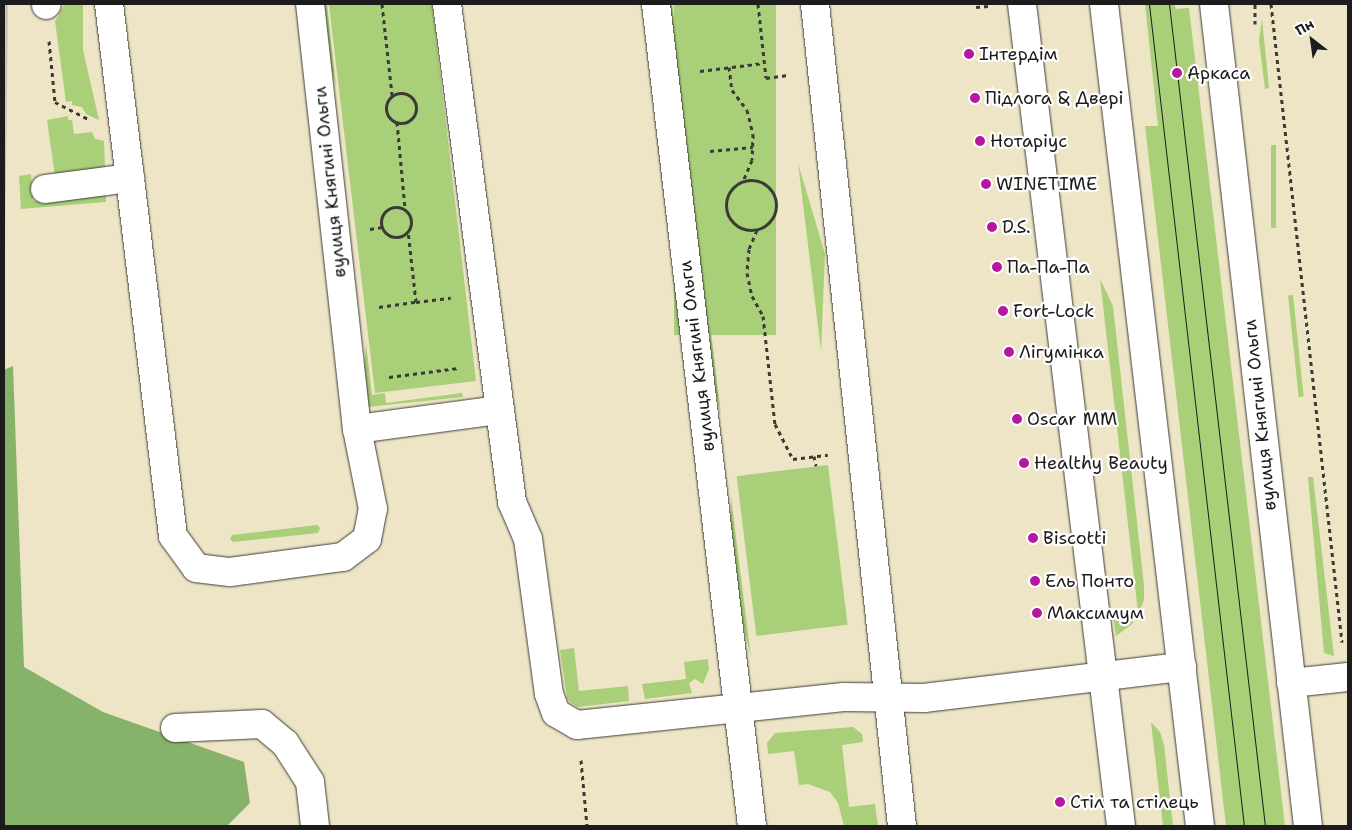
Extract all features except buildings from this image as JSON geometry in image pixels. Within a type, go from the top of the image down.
[{"type":"main road","points":[[45,190],[130,178],[109,4]]},
{"type":"main road","name":"вулиця Княгині Ольги","points":[[130,178],[173,536],[196,568],[230,572],[343,557],[367,539],[372,509],[357,429],[360,309],[332,122],[310,4]]},
{"type":"main road","points":[[447,4],[512,502],[528,539],[549,694],[556,713],[577,725],[844,697],[924,698],[1182,667]]},
{"type":"main road","name":"вулиця Княгині Ольги","points":[[656,4],[676,111],[716,446],[738,708],[757,815]]},
{"type":"main road","points":[[815,4],[902,826]]},
{"type":"main road","points":[[1022,4],[1121,826]]},
{"type":"main road","points":[[1104,4],[1121,167],[1200,826]]},
{"type":"main road","name":"вулиця Княгині Ольги","points":[[1214,4],[1308,826]]},
{"type":"main road","points":[[357,429],[499,410]]},
{"type":"main road","points":[[1291,683],[1348,677]]},
{"type":"main road","points":[[174,728],[262,724],[285,743],[310,782],[315,826]]},
{"type":"path","points":[[382,4],[392,95],[386,108],[389,117],[397,122],[411,120],[416,112],[416,103],[406,93],[392,95]]},
{"type":"path","points":[[758,4],[766,78],[794,74]]},
{"type":"path","points":[[1271,4],[1343,649]]},
{"type":"path","points":[[46,5],[55,102],[125,139]]},
{"type":"path","points":[[696,62],[697,71],[764,63]]},
{"type":"path","points":[[729,68],[732,90],[751,122],[754,147],[744,179]]},
{"type":"path","points":[[397,122],[405,210],[412,222],[408,231],[416,302]]},
{"type":"path","points":[[704,152],[754,147]]},
{"type":"path","points":[[757,230],[746,230],[735,225],[725,206],[727,194],[734,184],[744,179],[756,179],[766,184],[774,192],[777,204],[774,215],[757,230],[749,249],[747,273],[752,296],[763,316],[775,424],[793,459],[838,454]]},
{"type":"path","points":[[405,210],[396,207],[387,210],[381,222],[384,231],[392,237],[401,236],[408,231]]},
{"type":"path","points":[[360,309],[452,298],[452,306]]},
{"type":"path","points":[[382,377],[460,368],[459,359]]},
{"type":"path","points":[[389,377],[390,387]]},
{"type":"path","points":[[814,456],[816,466]]},
{"type":"path","points":[[577,725],[587,826]]},
{"type":"shaded area","points":[[4,4],[8,4],[4,339]]},
{"type":"green space","points":[[65,4],[83,4],[83,50],[99,120],[86,114],[82,107],[72,105],[72,101],[66,102],[55,21]]},
{"type":"green space","points":[[318,4],[327,4],[336,86],[318,19]]},
{"type":"green space","points":[[432,4],[476,381],[375,393],[329,5]]},
{"type":"green space","points":[[664,4],[672,4],[679,70]]},
{"type":"green space","points":[[674,4],[776,4],[776,335],[674,335]]},
{"type":"green space","points":[[1145,4],[1174,4],[1176,9],[1189,8],[1285,826],[1226,826],[1145,126],[1158,126]]},
{"type":"green space","points":[[1262,19],[1269,88],[1265,89],[1259,40]]},
{"type":"green space","points":[[68,116],[68,120],[72,120],[74,134],[92,132],[95,139],[104,141],[105,167],[55,176],[47,120]]},
{"type":"green space","points":[[1271,145],[1276,145],[1276,228],[1271,228]]},
{"type":"green space","points":[[798,163],[825,254],[821,351]]},
{"type":"green space","points":[[31,174],[33,201],[106,193],[106,202],[21,209],[19,176]]},
{"type":"green space","points":[[1100,279],[1113,306],[1144,585],[1144,600],[1139,612],[1131,625],[1116,636],[1113,615],[1138,612]]},
{"type":"green space","points":[[1293,295],[1304,396],[1299,397],[1288,296]]},
{"type":"green space","points":[[710,324],[721,414],[710,371]]},
{"type":"green space","points":[[366,343],[372,395],[385,393],[386,403],[462,393],[463,397],[367,407],[362,395]]},
{"type":"green space","points":[[13,366],[24,667],[103,712],[244,762],[250,803],[227,826],[4,826],[4,370]]},
{"type":"green space","points":[[828,465],[848,625],[756,636],[737,476]]},
{"type":"green space","points":[[1308,477],[1313,477],[1334,656],[1324,653]]},
{"type":"green space","points":[[731,497],[751,657],[730,575]]},
{"type":"green space","points":[[317,525],[320,528],[318,533],[233,542],[230,539],[232,535]]},
{"type":"green space","points":[[574,648],[579,691],[628,686],[629,701],[578,707],[571,703],[567,698],[560,650]]},
{"type":"green space","points":[[708,659],[709,669],[703,684],[695,679],[689,683],[692,693],[645,699],[642,684],[686,679],[684,662]]},
{"type":"green space","points":[[1151,722],[1160,732],[1164,745],[1173,826],[1163,826]]},
{"type":"green space","points":[[853,727],[862,734],[863,742],[842,745],[849,807],[875,804],[878,826],[844,826],[838,803],[830,792],[808,784],[799,785],[794,751],[768,754],[767,743],[775,733]]},
{"type":"tram line","points":[[1149,4],[1244,826]]},
{"type":"tram line","points":[[1169,4],[1265,826]]},
{"type":"place","name":"Інтердім","points":[[969,54]]},
{"type":"place","name":"Аркаса","points":[[1177,73]]},
{"type":"place","name":"Підлога & Двері","points":[[975,98]]},
{"type":"place","name":"Нотаріус","points":[[980,141]]},
{"type":"place","name":"WINETIME","points":[[986,184]]},
{"type":"place","name":"D.S.","points":[[992,227]]},
{"type":"place","name":"Па-Па-Па","points":[[997,267]]},
{"type":"place","name":"Fort-Lock","points":[[1003,311]]},
{"type":"place","name":"Лігумінка","points":[[1009,352]]},
{"type":"place","name":"Oscar MM","points":[[1017,419]]},
{"type":"place","name":"Healthy Beauty","points":[[1024,463]]},
{"type":"place","name":"Biscotti","points":[[1033,538]]},
{"type":"place","name":"Ель Понто","points":[[1035,581]]},
{"type":"place","name":"Максимум","points":[[1037,613]]},
{"type":"place","name":"Стіл та стілець","points":[[1060,802]]}]
